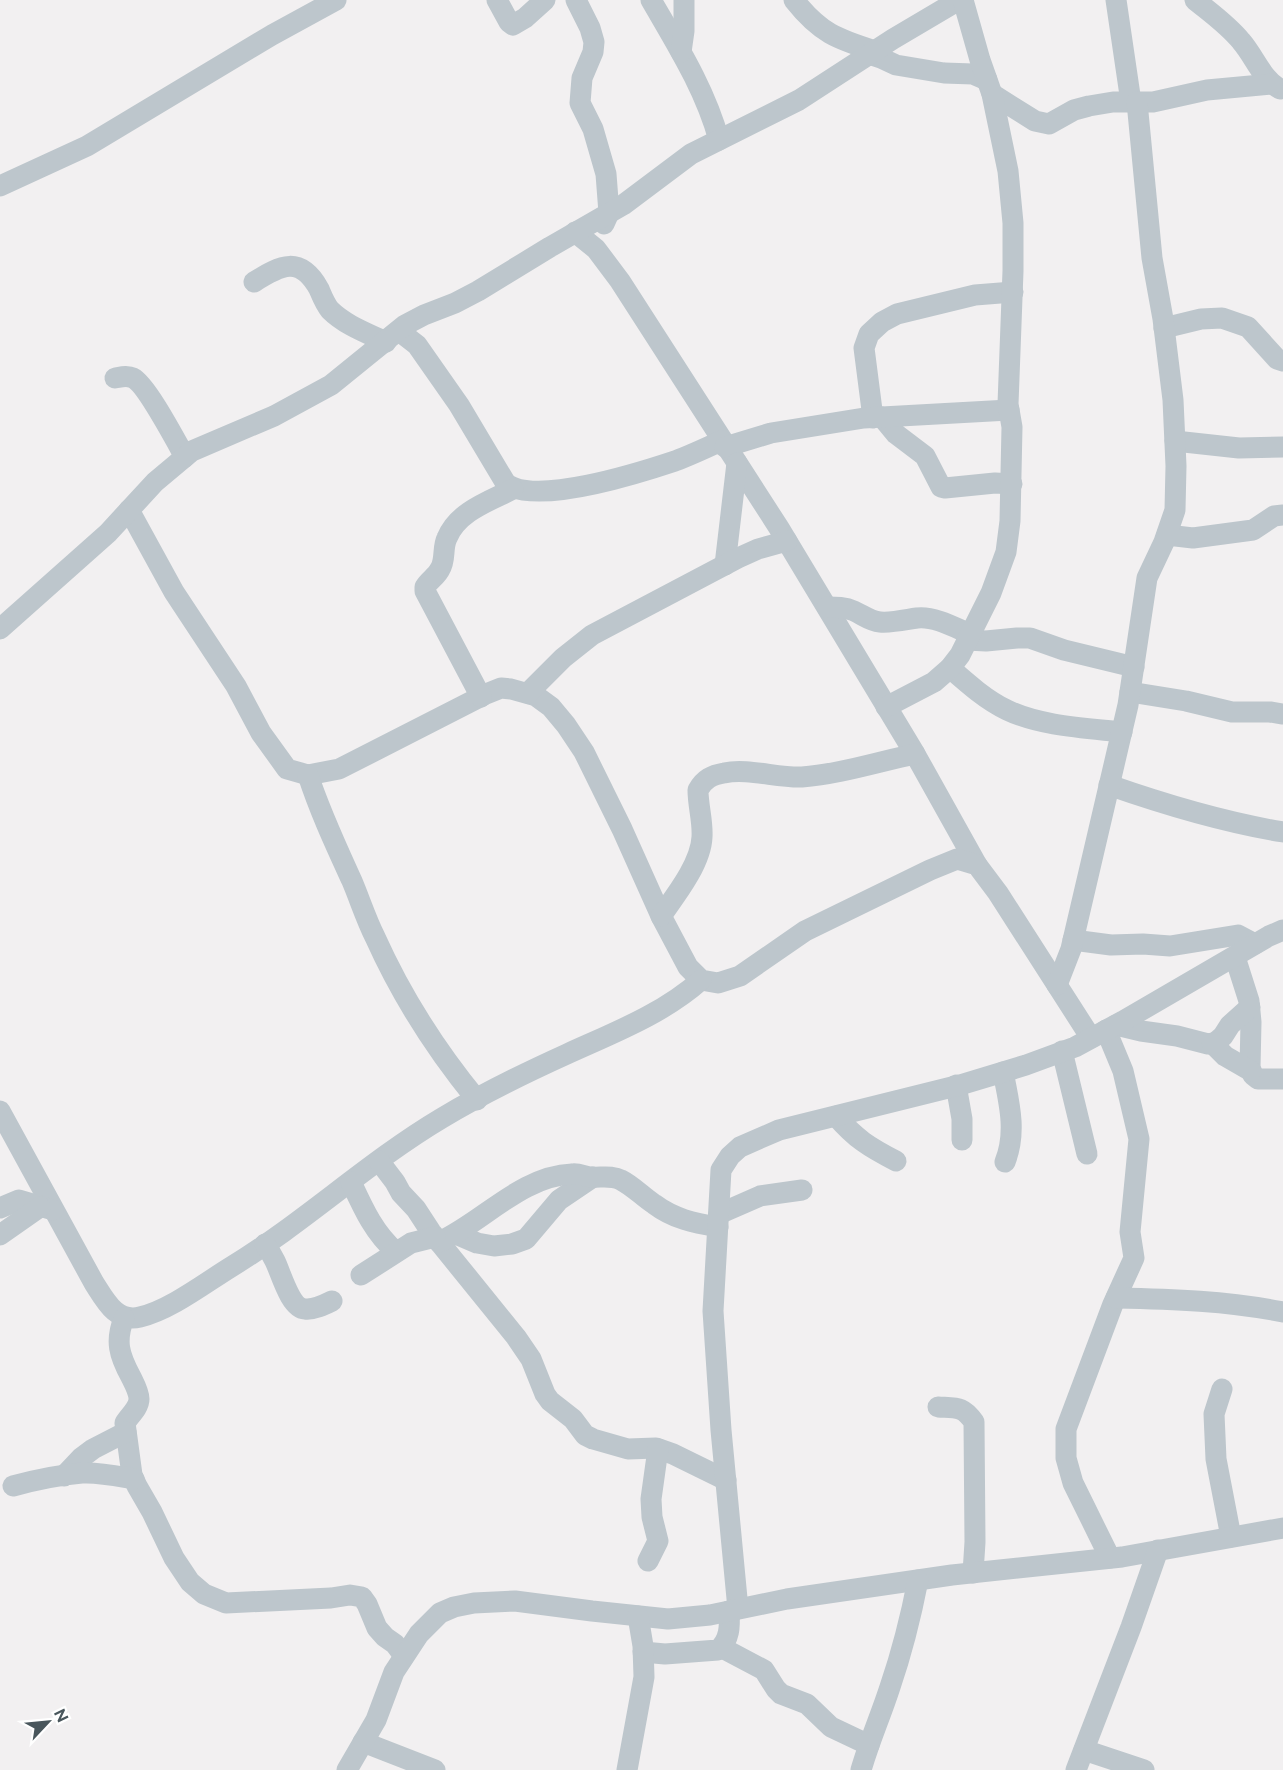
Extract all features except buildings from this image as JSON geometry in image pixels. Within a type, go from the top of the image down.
[{"type":"street","points":[[0,186],[87,146],[272,35],[336,0]]},
{"type":"street","points":[[497,0],[508,22],[513,25],[525,18],[545,0]]},
{"type":"street","points":[[576,0],[590,28],[594,42],[593,52],[582,78],[580,103],[593,129],[606,174],[609,213],[604,221],[601,256]]},
{"type":"street","points":[[651,0],[696,79],[714,120],[719,140]]},
{"type":"street","points":[[681,52],[684,0]]},
{"type":"street","points":[[794,0],[812,21],[840,40],[872,52],[896,66],[944,73],[973,74],[1026,116],[1049,124],[1074,110],[1089,105],[1113,102],[1153,102],[1207,90],[1278,87]]},
{"type":"street","points":[[0,629],[108,532],[155,482],[192,451],[298,404],[331,385],[392,336],[424,315],[478,291],[574,232],[622,206],[691,154],[800,100],[872,52],[961,0],[990,87],[1008,171],[1013,223],[1009,410],[1012,427],[1010,521],[1006,552],[991,593],[960,655],[950,668],[934,682],[886,707]]},
{"type":"street","points":[[1057,985],[1073,940],[1122,732],[1147,578],[1167,535],[1175,510],[1173,400],[1152,258],[1134,102],[1116,0]]},
{"type":"street","points":[[1195,0],[1233,31],[1244,43],[1255,62],[1278,87]]},
{"type":"street","points":[[1002,142],[1010,126],[1026,116]]},
{"type":"street","points":[[574,232],[596,249],[620,281],[787,541],[915,754],[976,865],[998,893],[1057,985],[1104,1031],[1123,1071],[1139,1139],[1130,1232],[1134,1258],[1116,1298],[1066,1429],[1066,1458],[1073,1483],[1110,1558]]},
{"type":"street","points":[[254,282],[276,269],[290,265],[300,268],[308,274],[329,308],[345,322],[417,345],[459,405],[505,482],[519,491],[560,490],[633,475],[677,460],[728,450],[771,433],[877,417],[1009,410]]},
{"type":"street","points":[[1012,484],[941,487],[925,456],[877,417],[864,348],[869,334],[882,321],[897,314],[975,295],[1013,292]]},
{"type":"street","points":[[1164,328],[1222,318],[1248,327],[1277,359],[1283,361]]},
{"type":"street","points":[[115,378],[129,377],[140,383],[185,457]]},
{"type":"street","points":[[1175,441],[1239,448],[1283,447]]},
{"type":"street","points":[[725,565],[728,450]]},
{"type":"street","points":[[481,697],[425,591],[425,587],[443,565],[443,552],[450,531],[475,508],[513,489]]},
{"type":"street","points":[[129,510],[174,592],[236,687],[261,733],[287,769],[308,776],[339,769],[501,688],[528,693],[551,706],[584,752],[661,916],[688,967],[701,980],[718,983],[740,976],[805,931],[930,870],[957,859],[976,865]]},
{"type":"street","points":[[1167,535],[1193,538],[1253,531],[1274,516],[1283,515]]},
{"type":"street","points":[[528,693],[563,658],[592,634],[758,549],[787,541]]},
{"type":"street","points":[[826,607],[846,608],[879,622],[919,618],[932,620],[949,625],[969,637],[993,641],[1030,638],[1064,650],[1134,667]]},
{"type":"street","points":[[950,668],[970,686],[1006,709],[1031,718],[1122,732]]},
{"type":"street","points":[[1130,692],[1186,701],[1232,712],[1283,714]]},
{"type":"street","points":[[661,916],[700,853],[702,839],[698,790],[708,778],[727,772],[800,777],[835,772],[915,754]]},
{"type":"street","points":[[308,776],[319,808],[374,935],[401,988],[456,1075],[477,1100]]},
{"type":"street","points":[[1109,785],[1166,805],[1283,832]]},
{"type":"street","points":[[644,1652],[665,1654],[718,1650],[727,1641],[733,1610],[713,1311],[721,1170],[730,1156],[740,1147],[779,1130],[1003,1072],[1062,1051],[1104,1031],[1283,930]]},
{"type":"street","points":[[1073,940],[1111,945],[1170,946],[1238,935],[1255,944]]},
{"type":"street","points":[[1234,957],[1243,979],[1250,1008],[1251,1071]]},
{"type":"street","points":[[0,1112],[46,1208],[110,1308],[124,1318],[139,1318],[175,1302],[240,1262],[442,1118],[540,1066],[631,1025],[684,995],[701,980]]},
{"type":"street","points":[[1104,1031],[1141,1031],[1178,1036],[1208,1044],[1223,1036],[1230,1024],[1250,1008]]},
{"type":"street","points":[[1212,1043],[1224,1056],[1251,1071],[1258,1079],[1283,1079]]},
{"type":"street","points":[[1062,1051],[1087,1154]]},
{"type":"street","points":[[1003,1072],[1012,1120],[1012,1138],[1005,1162]]},
{"type":"street","points":[[956,1085],[962,1119],[962,1140]]},
{"type":"street","points":[[836,1116],[865,1144],[896,1161]]},
{"type":"street","points":[[379,1161],[401,1193],[443,1238],[526,1352],[550,1401],[573,1419],[585,1435],[628,1449],[658,1449],[726,1480]]},
{"type":"street","points":[[443,1238],[535,1182],[557,1175],[574,1173],[593,1177],[615,1177],[671,1215],[691,1222],[718,1220],[760,1196],[802,1190]]},
{"type":"street","points":[[361,1275],[411,1243],[443,1238],[494,1246],[512,1244],[526,1239],[559,1200],[593,1177]]},
{"type":"street","points":[[351,1182],[372,1224],[384,1242],[396,1252]]},
{"type":"street","points":[[0,1208],[19,1200],[26,1200],[46,1208]]},
{"type":"street","points":[[0,1235],[46,1208]]},
{"type":"street","points":[[265,1244],[288,1293],[300,1308],[306,1310],[332,1301]]},
{"type":"street","points":[[1116,1298],[1222,1303],[1283,1312]]},
{"type":"street","points":[[124,1318],[118,1341],[139,1399],[136,1409],[125,1424],[134,1479],[174,1558],[190,1582],[204,1594],[226,1603],[362,1597],[377,1629],[395,1644],[404,1656]]},
{"type":"street","points":[[1222,1389],[1214,1414],[1215,1459],[1231,1537]]},
{"type":"street","points":[[938,1407],[957,1408],[966,1412],[974,1422],[974,1573]]},
{"type":"street","points":[[64,1476],[93,1449],[126,1432]]},
{"type":"street","points":[[648,1561],[658,1540],[653,1526],[651,1507],[658,1449]]},
{"type":"street","points":[[13,1486],[84,1473],[134,1479]]},
{"type":"street","points":[[347,1770],[376,1720],[394,1672],[404,1656],[419,1634],[440,1613],[454,1607],[474,1603],[515,1601],[668,1619],[918,1580],[1110,1558],[1283,1528]]},
{"type":"street","points":[[1076,1770],[1158,1550]]},
{"type":"street","points":[[861,1770],[868,1745],[891,1687],[918,1580]]},
{"type":"street","points":[[627,1770],[644,1677],[644,1652],[638,1616]]},
{"type":"street","points":[[722,1647],[765,1670],[781,1694],[807,1704],[831,1727],[868,1745]]},
{"type":"street","points":[[363,1742],[435,1770]]},
{"type":"street","points":[[1084,1750],[1144,1770]]}]
